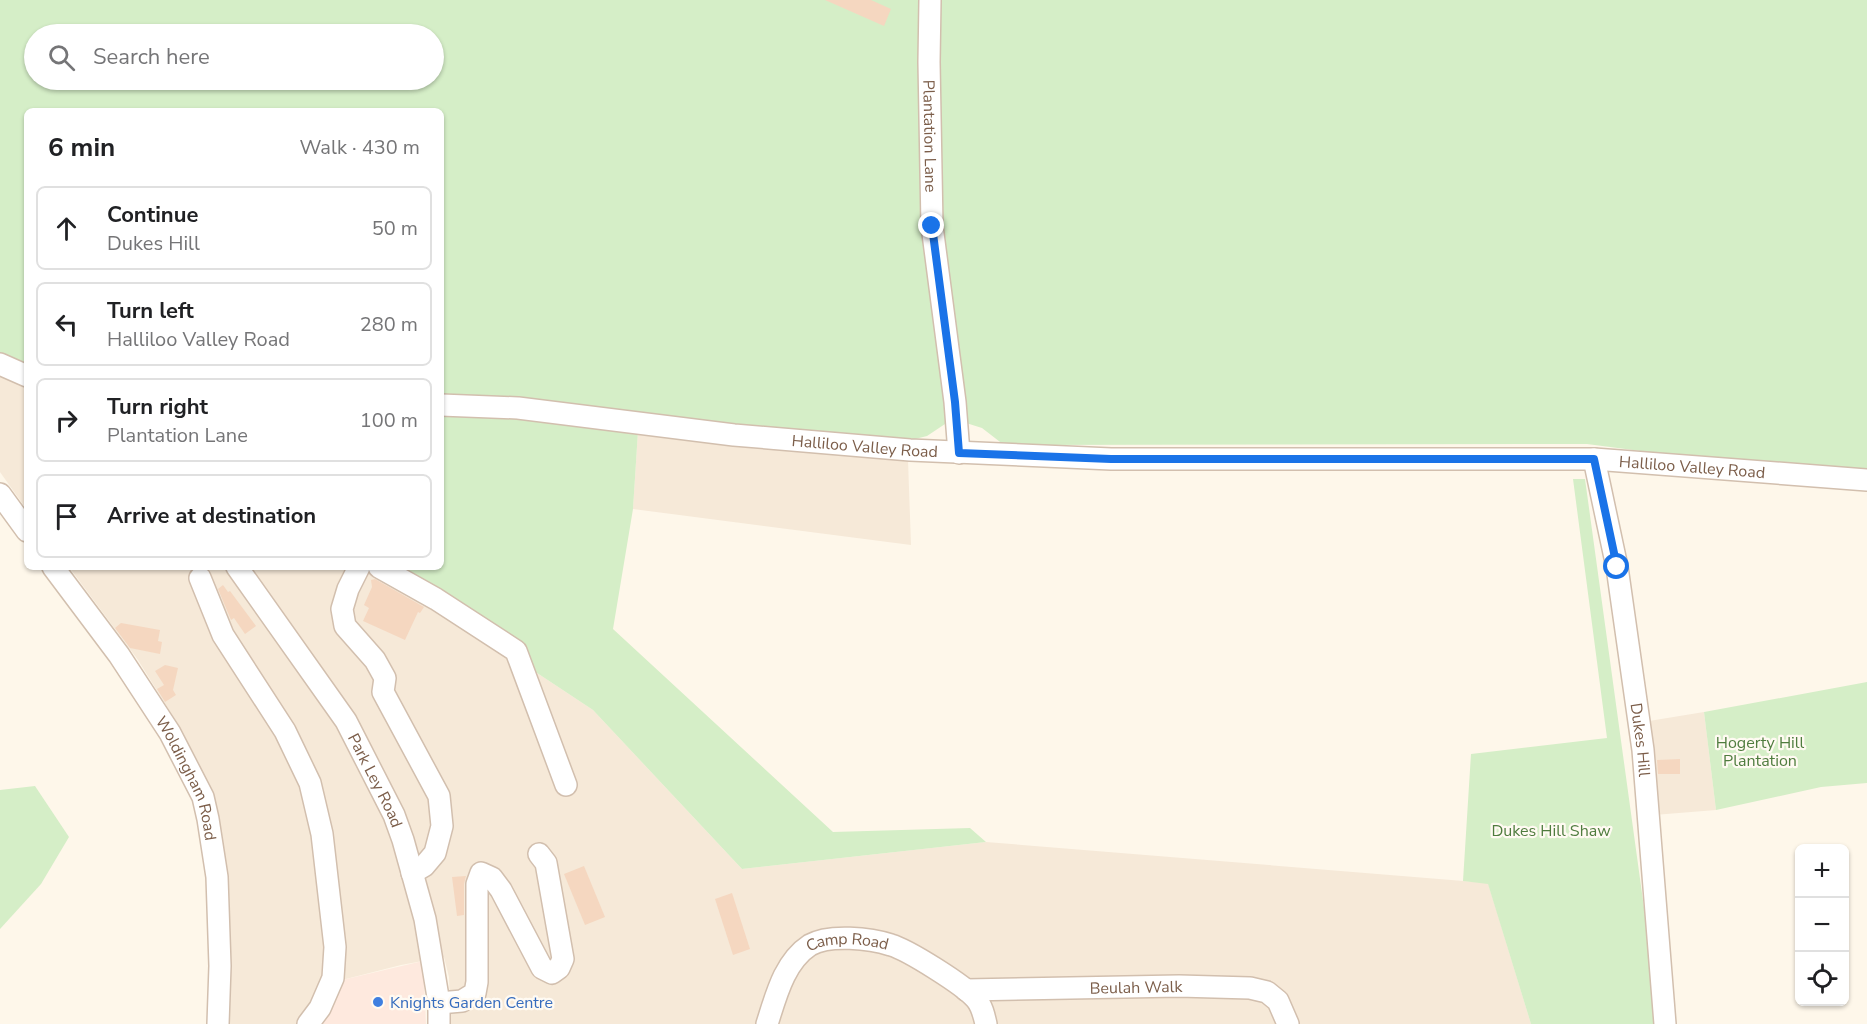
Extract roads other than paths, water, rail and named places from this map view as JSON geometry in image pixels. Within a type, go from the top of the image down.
[{"type":"street","name":"Plantation Lane","points":[[930,0],[932,226],[955,402],[959,453]]},
{"type":"street","points":[[0,364],[24,375]]},
{"type":"street","name":"Halliloo Valley Road","points":[[444,405],[518,408],[734,435],[959,453],[1111,459],[1594,459],[1867,480]]},
{"type":"street","name":"Dukes Hill","points":[[1594,459],[1617,567],[1643,750],[1665,1024]]},
{"type":"street","points":[[0,494],[24,527]]},
{"type":"street","name":"Woldingham Road","points":[[55,570],[119,656],[164,723],[203,797],[217,877],[220,966],[218,1024]]},
{"type":"street","name":"Park Ley Road","points":[[239,570],[345,721],[394,815],[425,919],[439,1014]]},
{"type":"street","points":[[358,570],[348,589],[342,609],[345,626],[375,660],[385,678],[383,692],[439,796],[442,826],[435,853],[424,866],[412,873]]},
{"type":"street","points":[[384,570],[436,599],[516,651],[566,785]]},
{"type":"street","points":[[200,578],[223,635],[285,732],[310,783],[320,824],[329,884],[335,947],[334,968],[333,978],[320,1008],[308,1024]]},
{"type":"street","points":[[439,1014],[475,993],[477,884],[482,873],[492,878],[501,890],[542,968],[552,973],[559,968],[562,959],[548,874],[546,863],[539,855]]},
{"type":"street","name":"Camp Road","points":[[767,1024],[780,983],[792,963],[801,952],[827,939],[856,939],[892,945],[906,951],[966,990]]},
{"type":"street","name":"Beulah Walk","points":[[966,990],[1179,986],[1250,988],[1266,992],[1278,1001],[1288,1024]]},
{"type":"street","points":[[966,990],[977,1000],[986,1024]]},
{"type":"place","name":"Knights Garden Centre","points":[[378,1002]]},
{"type":"park label","name":"Hogerty Hill Plantation","points":[[1760,751]]},
{"type":"park label","name":"Dukes Hill Shaw","points":[[1551,830]]}]
